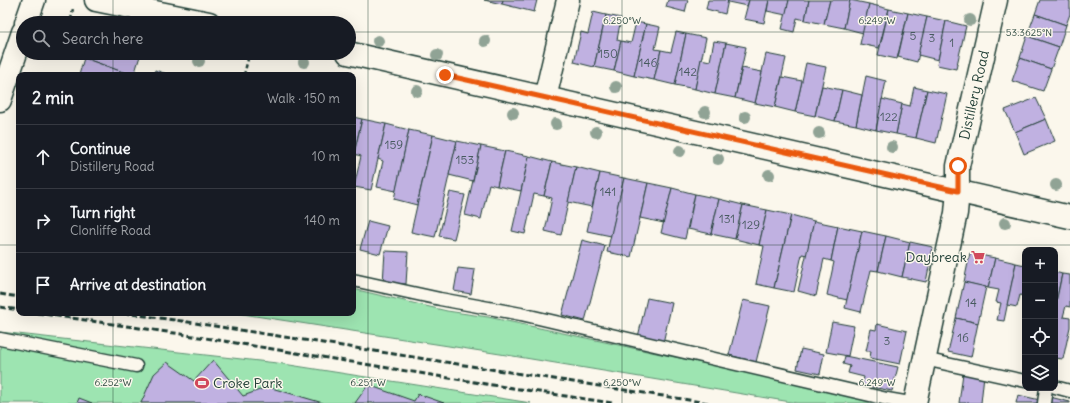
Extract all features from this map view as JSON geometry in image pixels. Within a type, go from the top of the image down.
[{"type":"main road","points":[[28,16],[34,0]]},
{"type":"main road","points":[[96,0],[175,16]]},
{"type":"main road","points":[[545,98],[568,0]]},
{"type":"main road","name":"Distillery Road","points":[[915,403],[956,213],[958,166],[996,0]]},
{"type":"main road","points":[[0,100],[16,53]]},
{"type":"main road","points":[[356,55],[1070,216]]},
{"type":"lane","points":[[356,281],[440,299],[521,314],[887,399],[910,403]]},
{"type":"lane","points":[[0,339],[136,366]]},
{"type":"lane","points":[[924,359],[1022,380]]},
{"type":"lane","points":[[1058,388],[1070,391]]},
{"type":"lane","points":[[1044,403],[1046,391]]},
{"type":"path","points":[[245,72],[248,60]]},
{"type":"green space","points":[[356,290],[447,311],[488,317],[889,403],[797,403],[513,356],[255,316],[356,316]]},
{"type":"green space","name":"Croke Park","points":[[0,332],[277,363],[531,403],[0,403]]},
{"type":"building","points":[[484,0],[503,0],[502,4]]},
{"type":"building","points":[[503,0],[537,0],[534,12],[502,4]]},
{"type":"building","points":[[668,0],[688,0],[685,12],[666,7]]},
{"type":"building","points":[[708,0],[728,0],[725,14],[706,9]]},
{"type":"building","points":[[728,0],[749,0],[747,6],[728,2]]},
{"type":"building","points":[[749,0],[769,0],[764,23],[744,19]]},
{"type":"building","points":[[769,0],[789,0],[786,15],[767,11]]},
{"type":"building","points":[[789,0],[809,0],[805,20],[797,18],[794,32],[782,29]]},
{"type":"building","points":[[809,0],[830,0],[824,24],[805,20]]},
{"type":"building","points":[[830,0],[850,0],[844,28],[824,24]]},
{"type":"building","points":[[850,0],[869,4],[863,33],[844,28]]},
{"type":"building","points":[[1040,0],[1070,1],[1070,14],[1066,25],[1035,14]]},
{"type":"building","points":[[869,4],[889,9],[879,48],[860,44]]},
{"type":"building","points":[[889,9],[908,13],[897,59],[878,55]]},
{"type":"building","points":[[593,12],[606,15],[594,67],[574,62],[581,32],[588,34]]},
{"type":"building","points":[[908,13],[927,17],[917,62],[898,57]]},
{"type":"building","points":[[1035,14],[1066,25],[1059,47],[1027,36]]},
{"type":"building","points":[[606,15],[621,18],[617,40],[621,41],[614,71],[594,67]]},
{"type":"building","points":[[927,17],[946,21],[938,60],[918,55]]},
{"type":"building","points":[[946,21],[966,26],[956,69],[937,65]]},
{"type":"building","points":[[636,22],[646,24],[634,76],[614,71],[621,41],[631,43]]},
{"type":"building","points":[[646,24],[660,27],[655,49],[661,50],[654,80],[634,76]]},
{"type":"building","points":[[676,32],[686,34],[675,85],[654,80],[661,50],[671,52]]},
{"type":"building","points":[[686,34],[706,38],[695,89],[675,85]]},
{"type":"building","points":[[1027,36],[1059,47],[1051,69],[1020,58]]},
{"type":"building","points":[[714,41],[726,43],[715,94],[695,89],[701,59],[710,61]]},
{"type":"building","points":[[726,43],[746,47],[735,98],[715,94]]},
{"type":"building","points":[[766,54],[786,58],[775,107],[755,103]]},
{"type":"building","points":[[1020,58],[1051,69],[1043,91],[1012,81]]},
{"type":"building","points":[[83,60],[90,60],[123,72],[80,72]]},
{"type":"building","points":[[90,60],[139,60],[135,72],[123,72]]},
{"type":"building","points":[[806,63],[826,67],[815,116],[795,112]]},
{"type":"building","points":[[742,68],[762,72],[755,103],[735,98]]},
{"type":"building","points":[[866,76],[886,81],[876,130],[856,125]]},
{"type":"building","points":[[782,77],[802,81],[795,112],[775,107]]},
{"type":"building","points":[[822,86],[842,90],[835,121],[815,116]]},
{"type":"building","points":[[914,87],[927,90],[916,138],[896,134],[902,104],[910,106]]},
{"type":"building","points":[[842,90],[862,95],[856,125],[835,121]]},
{"type":"building","points":[[927,90],[947,94],[936,143],[916,138]]},
{"type":"building","points":[[1036,98],[1046,119],[1015,132],[1005,110]]},
{"type":"building","points":[[882,99],[902,104],[896,134],[876,130]]},
{"type":"building","points":[[356,118],[362,119],[356,144]]},
{"type":"building","points":[[362,119],[386,124],[371,190],[356,187],[356,178],[361,156],[356,155],[356,145]]},
{"type":"building","points":[[1046,119],[1055,141],[1024,154],[1015,132]]},
{"type":"building","points":[[386,124],[409,130],[396,191],[377,187],[383,161],[378,159]]},
{"type":"building","points":[[409,130],[433,135],[417,205],[394,199]]},
{"type":"building","points":[[433,135],[457,141],[435,237],[411,232]]},
{"type":"building","points":[[457,141],[481,146],[473,181],[449,175]]},
{"type":"building","points":[[481,146],[505,151],[497,186],[489,184],[481,219],[465,215]]},
{"type":"building","points":[[505,151],[529,156],[521,191],[497,186]]},
{"type":"building","points":[[529,156],[552,162],[544,196],[534,194],[525,234],[512,231]]},
{"type":"building","points":[[552,162],[576,167],[561,235],[545,231],[552,198],[544,196]]},
{"type":"building","points":[[576,167],[600,173],[592,207],[568,202]]},
{"type":"building","points":[[600,173],[624,178],[611,236],[587,231]]},
{"type":"building","points":[[624,178],[648,183],[631,257],[607,252]]},
{"type":"building","points":[[648,183],[672,188],[664,223],[640,218]]},
{"type":"building","points":[[672,188],[695,194],[685,239],[661,233]]},
{"type":"building","points":[[450,192],[465,195],[454,239],[439,236]]},
{"type":"building","points":[[695,194],[719,199],[711,234],[688,229]]},
{"type":"building","points":[[719,199],[743,205],[735,239],[711,234]]},
{"type":"building","points":[[743,205],[767,210],[759,245],[735,239]]},
{"type":"building","points":[[767,210],[791,215],[774,288],[756,284],[764,246],[759,245]]},
{"type":"building","points":[[791,215],[814,221],[807,255],[802,254],[794,292],[774,288]]},
{"type":"building","points":[[368,221],[388,226],[380,254],[360,249]]},
{"type":"building","points":[[814,221],[838,226],[831,261],[824,259],[816,296],[798,291]]},
{"type":"building","points":[[838,226],[862,231],[847,300],[827,295],[834,262],[831,261]]},
{"type":"building","points":[[862,231],[886,236],[878,271],[871,270],[861,312],[845,308]]},
{"type":"building","points":[[886,236],[910,242],[902,277],[878,271]]},
{"type":"building","points":[[582,240],[605,246],[585,321],[562,315]]},
{"type":"building","points":[[910,242],[933,247],[926,282],[902,277]]},
{"type":"building","points":[[385,251],[408,252],[406,284],[383,283]]},
{"type":"building","points":[[970,253],[995,258],[988,288],[964,282]]},
{"type":"building","points":[[995,258],[1016,263],[1004,321],[997,320],[1001,303],[996,302],[999,290],[988,288]]},
{"type":"building","points":[[1016,263],[1022,264],[1022,295],[1020,295],[1017,307],[1007,305]]},
{"type":"building","points":[[458,268],[475,270],[471,294],[454,291]]},
{"type":"building","points":[[1058,273],[1062,274],[1058,293]]},
{"type":"building","points":[[1062,274],[1070,275],[1070,307],[1066,306],[1063,317],[1070,318],[1070,327],[1063,359],[1058,358],[1058,293]]},
{"type":"building","points":[[964,282],[986,287],[978,323],[956,318]]},
{"type":"building","points":[[647,298],[672,303],[663,343],[638,337]]},
{"type":"building","points":[[743,300],[770,306],[756,362],[729,355]]},
{"type":"building","points":[[956,318],[978,323],[971,357],[948,352]]},
{"type":"building","points":[[832,322],[854,326],[848,356],[826,352]]},
{"type":"building","points":[[877,324],[907,331],[900,364],[870,358],[871,351],[866,351],[871,329],[876,330]]},
{"type":"building","points":[[801,349],[824,354],[820,374],[797,369]]},
{"type":"building","points":[[845,356],[898,367],[892,391],[862,385],[864,377],[848,373],[850,366],[843,364]]},
{"type":"building","points":[[213,360],[243,396],[268,387],[323,403],[141,403],[154,374],[167,362],[194,381]]},
{"type":"building","points":[[963,373],[984,375],[981,403],[959,403]]},
{"type":"building","points":[[368,385],[414,401],[418,394],[444,403],[355,403]]},
{"type":"building","points":[[1018,395],[1040,400],[1039,403],[1016,403]]},
{"type":"building","points":[[1050,397],[1070,402],[1070,403],[1049,403]]},
{"type":"building","points":[[79,398],[92,403],[77,403]]},
{"type":"railway","points":[[0,294],[16,297]]},
{"type":"railway","points":[[0,307],[16,310]]},
{"type":"railway","points":[[58,316],[181,334],[612,403]]},
{"type":"railway","points":[[146,316],[708,403]]},
{"type":"place","name":"Daybreak","points":[[978,257]]},
{"type":"place","name":"Croke Park","points":[[202,383]]},
{"type":"route","points":[[445,75],[958,191],[958,166]]}]
